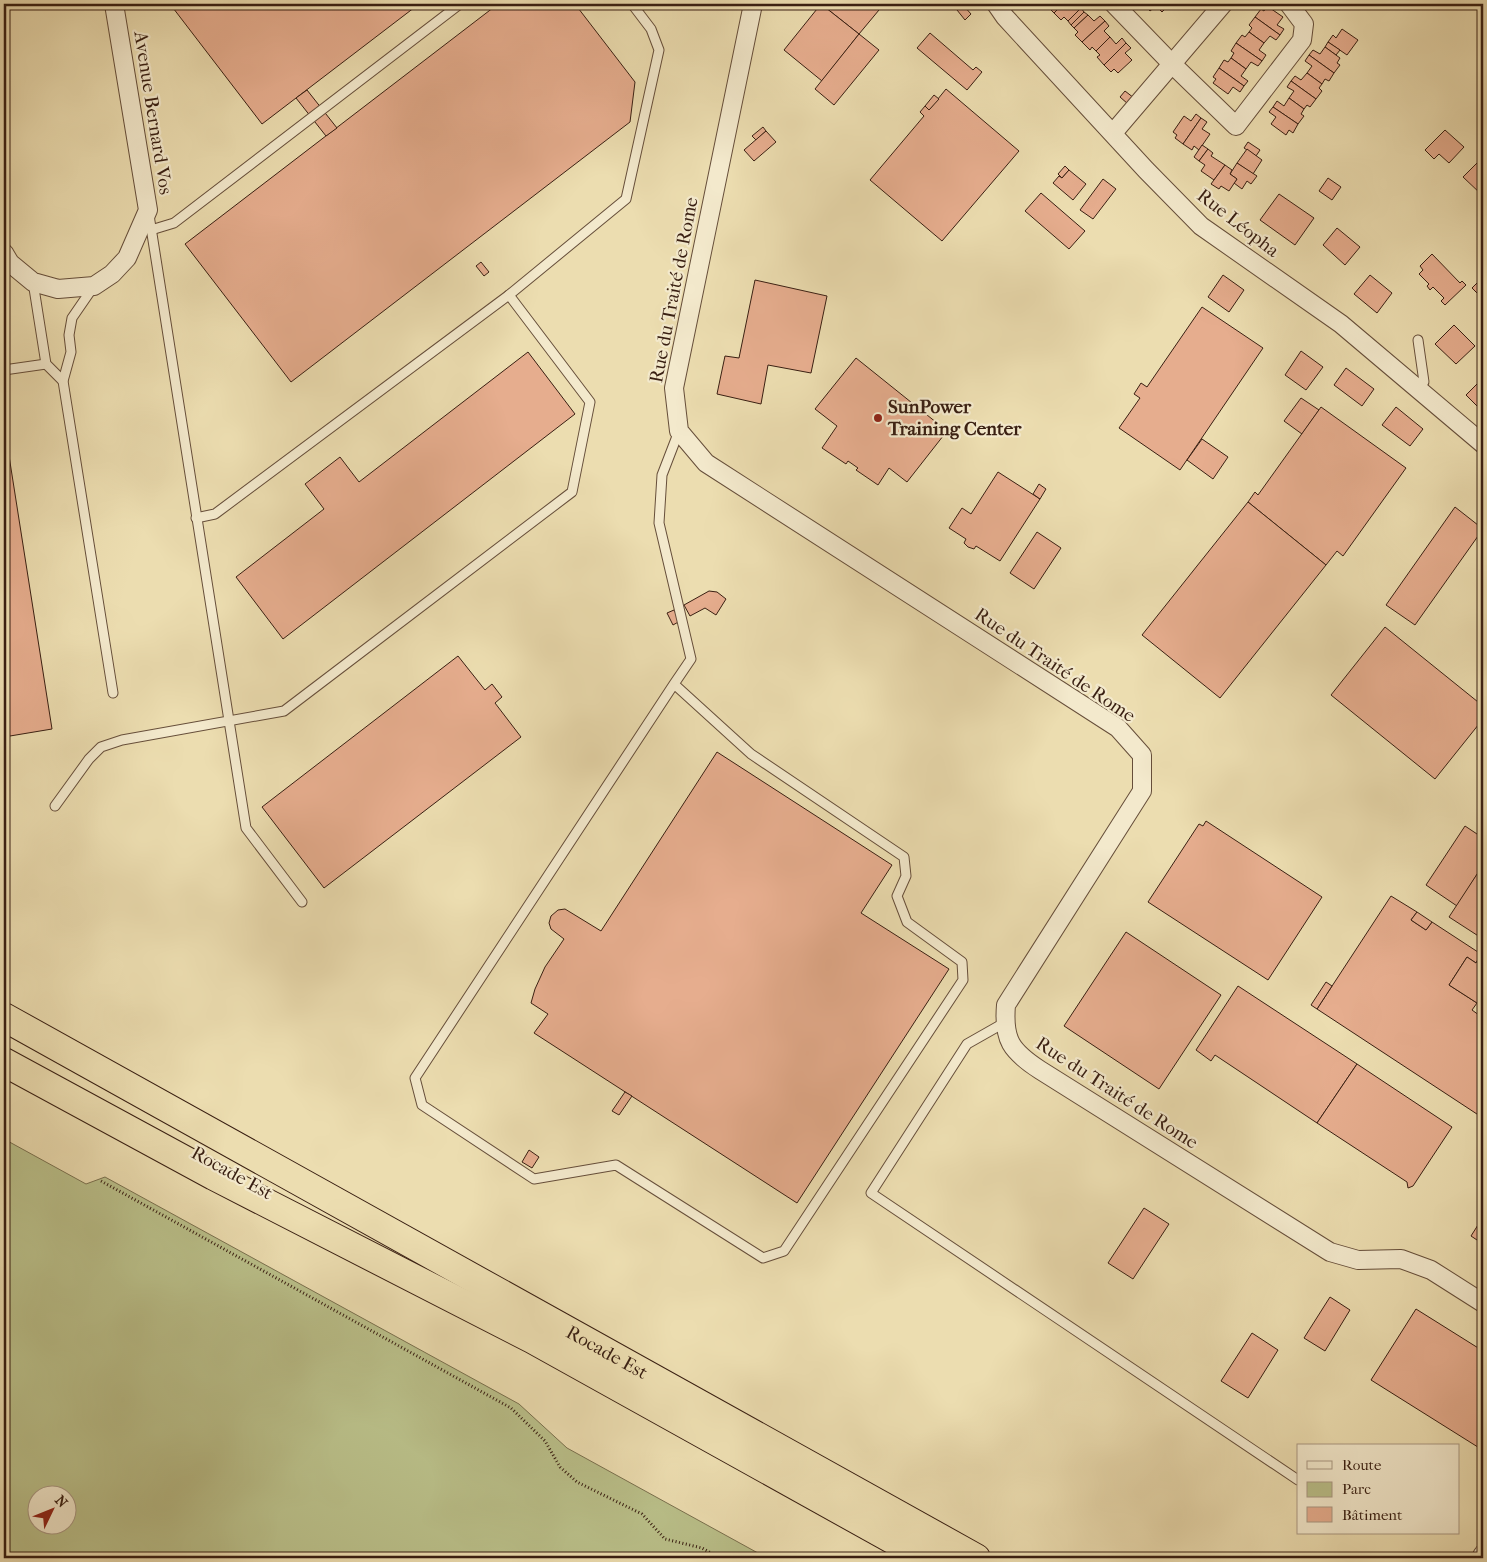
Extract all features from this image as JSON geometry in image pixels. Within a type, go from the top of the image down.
[{"type":"highway","points":[[4,999],[25,1013],[51,1043]]},
{"type":"highway","points":[[4,1016],[51,1043]]},
{"type":"highway","name":"Rocade Est","points":[[51,1043],[976,1558]]},
{"type":"highway","name":"Rocade Est","points":[[4,1045],[460,1302],[532,1339],[926,1558]]},
{"type":"highway","points":[[4,1062],[214,1176],[460,1302]]},
{"type":"street","name":"Avenue Bernard Vos","points":[[94,286],[112,274],[128,258],[148,210],[114,4]]},
{"type":"street","name":"Rue du Traité de Rome","points":[[753,4],[674,388],[679,431],[706,463],[1118,728],[1142,754],[1142,791],[1006,1005],[1004,1023],[1008,1042],[1020,1058],[1330,1252],[1358,1260],[1401,1259],[1430,1270],[1483,1303]]},
{"type":"street","name":"Rue Léopha","points":[[996,4],[1005,17],[1146,170],[1201,226],[1341,324],[1483,444]]},
{"type":"street","points":[[1114,4],[1236,126],[1302,40],[1304,24],[1290,4]]},
{"type":"street","points":[[1113,133],[1224,4]]},
{"type":"street","points":[[4,254],[10,263],[33,282],[58,289],[94,286]]},
{"type":"street","points":[[1481,1558],[1483,1554]]},
{"type":"lane","points":[[151,230],[174,223],[460,4]]},
{"type":"lane","points":[[196,518],[215,514],[509,295],[626,199],[659,50],[652,29],[632,4]]},
{"type":"lane","points":[[148,210],[246,828],[302,902]]},
{"type":"lane","points":[[33,282],[46,364],[63,381]]},
{"type":"lane","points":[[94,286],[72,318],[71,352],[63,381],[113,693]]},
{"type":"lane","points":[[55,806],[88,759],[101,747],[122,740],[228,723],[284,711],[572,492],[590,402],[509,295]]},
{"type":"lane","points":[[1418,340],[1424,382],[1418,388]]},
{"type":"lane","points":[[4,370],[46,364]]},
{"type":"lane","points":[[674,684],[751,754],[904,857],[906,876],[897,896],[907,922],[962,962],[963,980],[784,1251],[763,1258],[616,1165],[534,1179],[422,1105],[415,1078],[674,684],[691,659],[659,523],[662,475],[679,431]]},
{"type":"lane","points":[[1004,1023],[967,1044],[871,1193],[1297,1479]]},
{"type":"path","points":[[101,1182],[511,1408],[545,1441],[560,1467],[577,1482],[642,1514],[665,1538],[702,1548],[720,1558]]},
{"type":"green space","points":[[4,1139],[86,1184],[105,1177],[519,1404],[567,1448],[767,1558],[4,1558]]},
{"type":"building","points":[[170,4],[419,4],[262,124]]},
{"type":"building","points":[[498,4],[575,4],[635,82],[630,122],[291,382],[185,244]]},
{"type":"building","points":[[821,4],[884,4],[859,34]]},
{"type":"building","points":[[821,4],[859,34],[822,81],[784,50]]},
{"type":"building","points":[[1048,4],[1063,4],[1054,13],[1047,6]]},
{"type":"building","points":[[1063,4],[1077,4],[1081,8],[1068,21],[1064,17],[1061,20],[1054,13]]},
{"type":"building","points":[[1148,4],[1170,4],[1162,12],[1156,6],[1150,11],[1145,6]]},
{"type":"building","points":[[963,5],[971,14],[965,20],[957,10]]},
{"type":"building","points":[[1267,6],[1283,17],[1277,25],[1284,29],[1280,35],[1255,17],[1261,9],[1264,11]]},
{"type":"building","points":[[1081,8],[1084,12],[1071,25],[1068,21]]},
{"type":"building","points":[[1084,12],[1088,15],[1074,28],[1071,25]]},
{"type":"building","points":[[1088,15],[1094,21],[1100,16],[1105,21],[1082,42],[1075,35],[1078,32],[1074,28]]},
{"type":"building","points":[[1255,17],[1280,35],[1276,40],[1270,36],[1264,43],[1249,32],[1252,28],[1249,25]]},
{"type":"building","points":[[1105,21],[1109,26],[1104,31],[1110,37],[1096,51],[1092,47],[1090,50],[1082,42]]},
{"type":"building","points":[[1342,29],[1358,40],[1347,55],[1328,42],[1333,35],[1336,38]]},
{"type":"building","points":[[1249,32],[1264,43],[1259,50],[1266,55],[1262,61],[1236,43],[1242,35],[1245,37]]},
{"type":"building","points":[[930,33],[973,70],[976,67],[982,72],[967,90],[917,48]]},
{"type":"building","points":[[859,34],[879,50],[834,105],[815,89]]},
{"type":"building","points":[[1110,37],[1116,44],[1122,38],[1126,43],[1104,65],[1097,57],[1100,55],[1096,51]]},
{"type":"building","points":[[1328,42],[1340,50],[1336,55],[1325,47]]},
{"type":"building","points":[[1126,43],[1131,48],[1125,53],[1132,60],[1118,73],[1114,69],[1111,72],[1104,65]]},
{"type":"building","points":[[1236,43],[1262,61],[1258,66],[1251,62],[1246,69],[1231,58],[1234,53],[1231,51]]},
{"type":"building","points":[[1325,47],[1340,58],[1337,63],[1340,65],[1334,73],[1309,55],[1313,50],[1320,54]]},
{"type":"building","points":[[1309,55],[1334,73],[1329,81],[1325,79],[1322,84],[1307,73],[1312,66],[1305,61]]},
{"type":"building","points":[[1231,58],[1246,69],[1241,76],[1248,81],[1244,86],[1219,68],[1224,60],[1228,62]]},
{"type":"building","points":[[1219,68],[1244,86],[1240,92],[1233,87],[1228,94],[1213,83],[1216,79],[1213,77]]},
{"type":"building","points":[[1307,73],[1322,84],[1319,88],[1322,91],[1316,99],[1291,81],[1295,76],[1301,80]]},
{"type":"building","points":[[1291,81],[1316,99],[1310,107],[1307,105],[1304,109],[1289,98],[1294,91],[1287,87]]},
{"type":"building","points":[[946,89],[1019,151],[942,241],[870,180],[924,116],[920,112],[925,106],[929,110]]},
{"type":"building","points":[[307,90],[337,128],[326,136],[296,98]]},
{"type":"building","points":[[1125,91],[1134,98],[1128,104],[1120,97]]},
{"type":"building","points":[[934,95],[939,99],[929,110],[925,106]]},
{"type":"building","points":[[1289,98],[1304,109],[1301,114],[1304,116],[1298,124],[1273,107],[1277,101],[1284,106]]},
{"type":"building","points":[[1273,107],[1298,124],[1293,133],[1289,130],[1286,135],[1271,124],[1276,117],[1269,112]]},
{"type":"building","points":[[1196,114],[1201,118],[1183,144],[1175,138],[1177,135],[1173,132],[1184,116],[1191,121]]},
{"type":"building","points":[[1201,118],[1207,122],[1202,129],[1210,134],[1199,150],[1194,146],[1192,150],[1183,144]]},
{"type":"building","points":[[763,127],[766,131],[756,140],[752,136]]},
{"type":"building","points":[[1445,130],[1464,147],[1449,163],[1439,154],[1434,159],[1425,150]]},
{"type":"building","points":[[766,131],[776,142],[754,161],[744,150]]},
{"type":"building","points":[[1248,142],[1260,150],[1256,156],[1244,148]]},
{"type":"building","points":[[1202,145],[1208,149],[1199,161],[1194,157]]},
{"type":"building","points":[[1208,149],[1213,153],[1211,156],[1225,165],[1214,180],[1201,171],[1205,165],[1199,161]]},
{"type":"building","points":[[1247,149],[1262,160],[1253,174],[1237,163]]},
{"type":"building","points":[[1483,157],[1483,192],[1481,194],[1463,177]]},
{"type":"building","points":[[1237,163],[1257,176],[1251,184],[1247,181],[1242,189],[1234,183],[1237,179],[1230,174]]},
{"type":"building","points":[[1225,165],[1232,170],[1230,174],[1237,179],[1229,191],[1221,186],[1219,189],[1211,184]]},
{"type":"building","points":[[1065,166],[1069,170],[1062,178],[1058,174]]},
{"type":"building","points":[[1069,170],[1086,184],[1073,200],[1053,183],[1059,176],[1062,178]]},
{"type":"building","points":[[1328,178],[1341,187],[1332,200],[1319,191]]},
{"type":"building","points":[[1103,179],[1116,189],[1093,219],[1080,210]]},
{"type":"building","points":[[1041,193],[1085,231],[1069,249],[1025,211]]},
{"type":"building","points":[[1279,194],[1314,218],[1295,245],[1260,220]]},
{"type":"building","points":[[1337,228],[1360,247],[1345,265],[1323,245]]},
{"type":"building","points":[[1432,254],[1460,283],[1462,281],[1466,285],[1445,305],[1441,301],[1444,298],[1433,287],[1430,290],[1427,286],[1429,284],[1419,274],[1423,270],[1420,266]]},
{"type":"building","points":[[481,262],[489,272],[484,276],[476,266]]},
{"type":"building","points":[[1223,275],[1244,290],[1229,312],[1208,297]]},
{"type":"building","points":[[1370,275],[1392,293],[1377,313],[1354,294]]},
{"type":"building","points":[[1482,278],[1483,287],[1477,293],[1472,288]]},
{"type":"building","points":[[755,280],[827,296],[811,373],[768,365],[761,404],[717,394],[725,356],[739,358]]},
{"type":"building","points":[[1202,307],[1263,348],[1180,470],[1119,428],[1140,398],[1134,394],[1141,383],[1147,387]]},
{"type":"building","points":[[1454,325],[1475,346],[1456,364],[1435,344]]},
{"type":"building","points":[[1301,351],[1323,367],[1306,390],[1285,375]]},
{"type":"building","points":[[528,352],[575,414],[283,639],[236,577],[324,509],[305,484],[340,457],[359,482]]},
{"type":"building","name":"SunPower Training Center","points":[[856,358],[947,431],[907,482],[889,468],[878,485],[856,470],[858,468],[848,461],[846,464],[822,448],[837,426],[815,409]]},
{"type":"building","points":[[1346,368],[1374,389],[1362,406],[1334,385]]},
{"type":"building","points":[[1483,378],[1483,406],[1480,409],[1466,395]]},
{"type":"building","points":[[1301,398],[1319,410],[1302,434],[1284,421]]},
{"type":"building","points":[[1321,407],[1406,468],[1343,556],[1337,551],[1326,565],[1248,502],[1255,492],[1258,495]]},
{"type":"building","points":[[1396,407],[1423,429],[1410,446],[1382,425]]},
{"type":"building","points":[[4,424],[52,729],[4,737]]},
{"type":"building","points":[[1202,439],[1228,457],[1213,479],[1187,460]]},
{"type":"building","points":[[998,472],[1040,499],[1000,561],[976,546],[974,549],[968,547],[964,543],[966,539],[949,528],[962,508],[971,514]]},
{"type":"building","points":[[1039,484],[1046,489],[1040,499],[1033,494]]},
{"type":"building","points":[[1248,502],[1326,565],[1220,698],[1142,635]]},
{"type":"building","points":[[1455,507],[1483,529],[1415,625],[1386,605]]},
{"type":"building","points":[[1037,532],[1061,548],[1034,589],[1010,573]]},
{"type":"building","points":[[709,591],[717,592],[726,599],[716,615],[705,608],[690,616],[684,605]]},
{"type":"building","points":[[674,610],[680,621],[673,625],[667,613]]},
{"type":"building","points":[[1385,627],[1483,706],[1483,719],[1435,779],[1331,695]]},
{"type":"building","points":[[458,656],[485,690],[492,684],[502,697],[495,703],[521,737],[324,888],[262,807]]},
{"type":"building","points":[[717,752],[892,865],[861,913],[949,969],[797,1203],[534,1033],[548,1014],[531,1003],[535,989],[545,967],[564,939],[551,929],[549,923],[551,916],[558,910],[565,909],[601,931]]},
{"type":"building","points":[[1206,821],[1322,897],[1268,980],[1148,902],[1199,824],[1203,826]]},
{"type":"building","points":[[1465,826],[1483,838],[1483,865],[1457,906],[1426,885]]},
{"type":"building","points":[[1483,865],[1483,939],[1449,917]]},
{"type":"building","points":[[1391,896],[1417,912],[1411,920],[1426,930],[1432,922],[1481,954],[1476,963],[1467,957],[1449,985],[1477,1003],[1472,1010],[1483,1018],[1483,1118],[1317,1009]]},
{"type":"building","points":[[1417,912],[1432,922],[1426,930],[1411,920]]},
{"type":"building","points":[[1126,932],[1221,995],[1159,1089],[1064,1026]]},
{"type":"building","points":[[1481,954],[1483,956],[1483,993],[1477,1003],[1449,985],[1467,957],[1476,963]]},
{"type":"building","points":[[1326,982],[1332,986],[1317,1009],[1311,1005]]},
{"type":"building","points":[[1238,986],[1357,1064],[1317,1123],[1215,1055],[1211,1061],[1196,1050]]},
{"type":"building","points":[[1357,1064],[1452,1127],[1413,1186],[1408,1188],[1407,1182],[1317,1123]]},
{"type":"building","points":[[625,1092],[632,1096],[619,1115],[612,1111]]},
{"type":"building","points":[[529,1150],[539,1157],[532,1168],[522,1162]]},
{"type":"building","points":[[1144,1208],[1169,1224],[1133,1279],[1108,1263]]},
{"type":"building","points":[[1483,1217],[1483,1244],[1471,1236]]},
{"type":"building","points":[[1330,1297],[1350,1310],[1325,1351],[1304,1338]]},
{"type":"building","points":[[1416,1309],[1483,1351],[1483,1446],[1481,1449],[1371,1380]]},
{"type":"building","points":[[1252,1333],[1278,1350],[1248,1398],[1221,1381]]},
{"type":"place","name":"SunPower Training Center","points":[[878,418]]}]
